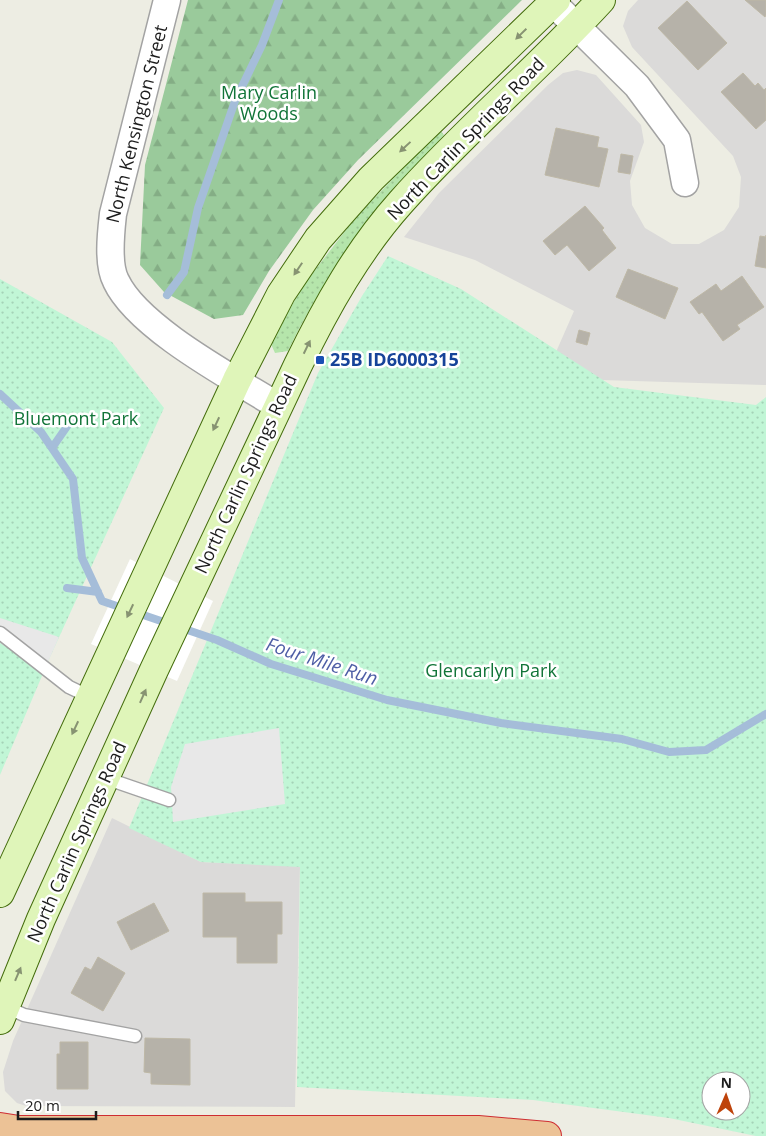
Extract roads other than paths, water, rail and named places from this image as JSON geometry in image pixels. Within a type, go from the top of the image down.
[{"type":"highway","points":[[0,1127],[18,1130],[478,1130],[547,1136]]},
{"type":"main road","name":"North Carlin Springs Road","points":[[2,1013],[41,918],[154,670],[319,321],[352,265],[400,203],[457,143],[577,26],[601,0]]},
{"type":"main road","name":"North Carlin Springs Road","points":[[0,893],[237,380],[281,294],[318,239],[371,179],[555,2]]},
{"type":"street","name":"North Kensington Street","points":[[167,0],[113,214],[110,239],[115,280],[130,302],[160,330],[278,406]]},
{"type":"street","points":[[555,2],[637,86],[677,140],[685,183]]},
{"type":"lane","points":[[0,633],[69,687],[90,697]]},
{"type":"lane","points":[[105,778],[169,800]]},
{"type":"lane","points":[[2,1013],[24,1015],[134,1036]]},
{"type":"waterway","points":[[167,295],[184,272],[198,208],[235,101],[262,45],[279,0]]},
{"type":"waterway","name":"Four Mile Run","points":[[0,394],[41,432],[73,479],[82,558],[102,601],[217,640],[271,664],[387,700],[501,723],[622,739],[669,752],[706,750],[766,714]]},
{"type":"waterway","points":[[52,448],[70,422]]},
{"type":"waterway","points":[[67,588],[98,592]]},
{"type":"place","name":"25B ID6000315","points":[[320,360]]},
{"type":"park label","name":"Mary Carlin Woods","points":[[269,104]]},
{"type":"park label","name":"Bluemont Park","points":[[76,419]]},
{"type":"park label","name":"Glencarlyn Park","points":[[491,671]]}]
